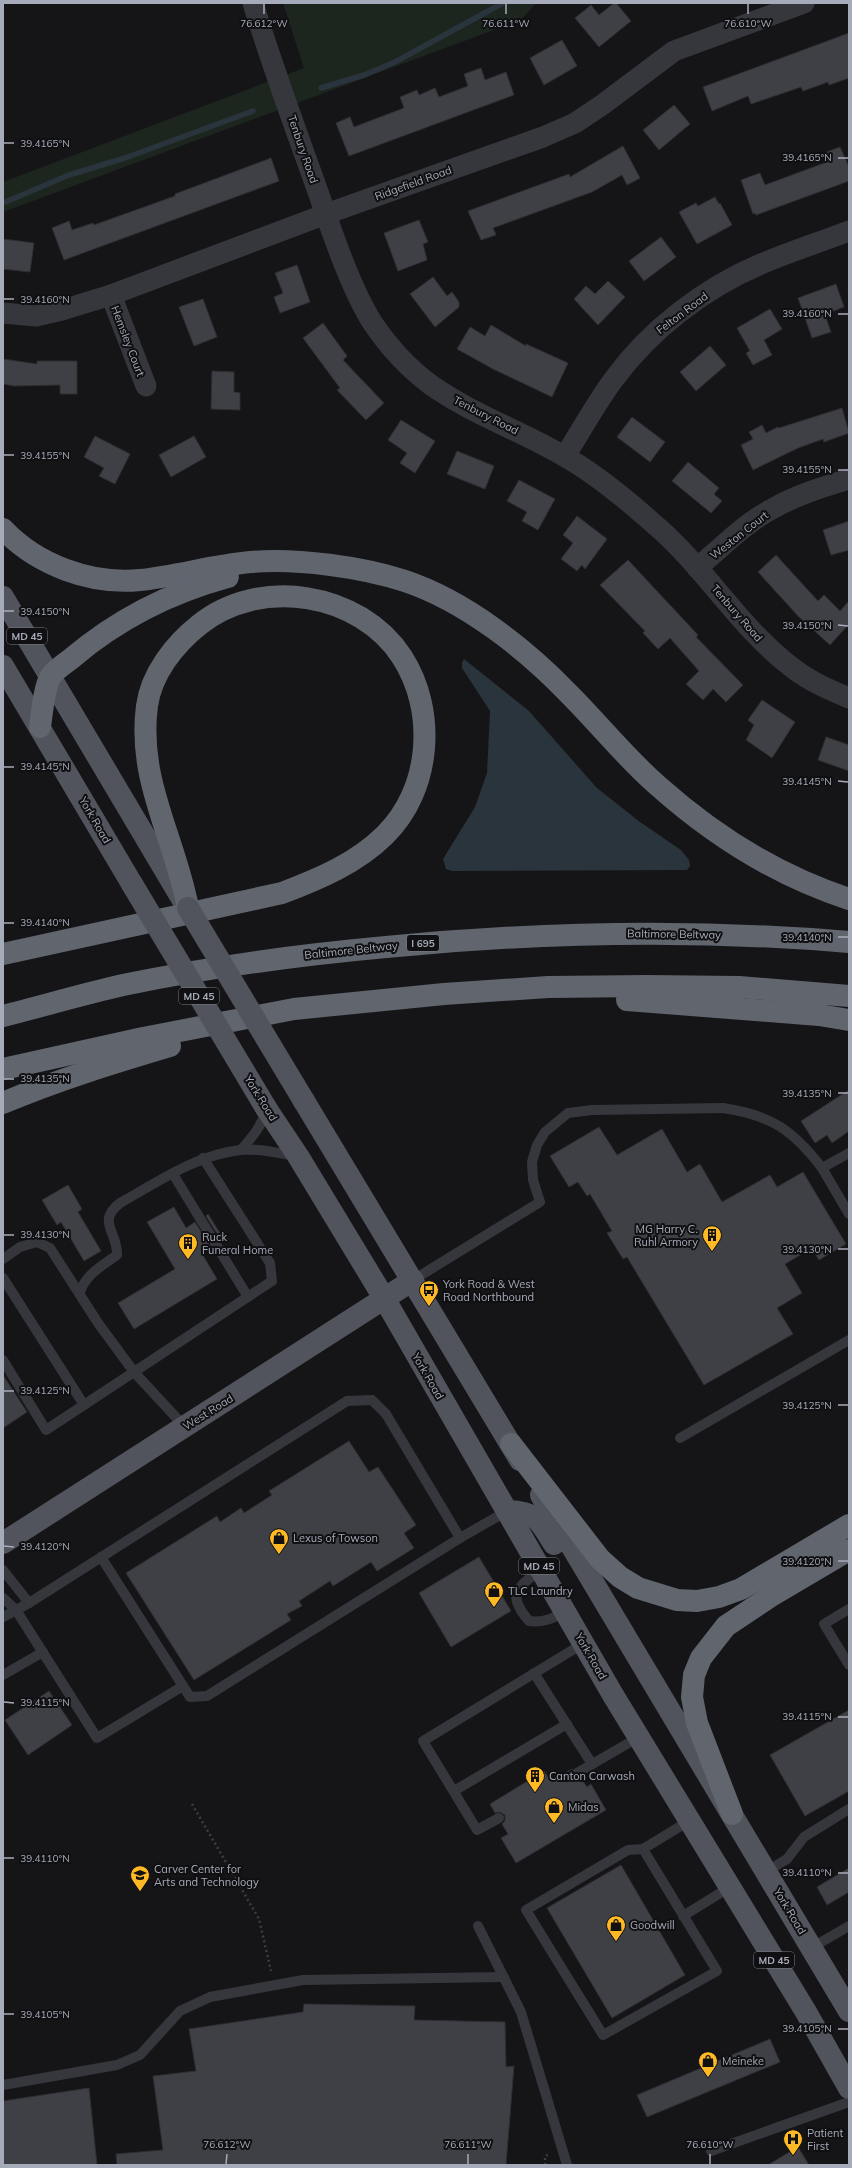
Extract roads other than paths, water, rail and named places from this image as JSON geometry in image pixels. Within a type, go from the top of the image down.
[{"type":"highway","points":[[3,529],[30,553],[56,566],[114,581],[140,580],[253,562],[318,563],[372,572],[407,582],[450,602],[491,627],[532,659],[569,693],[606,735],[656,785],[697,819],[777,869],[849,899]]},
{"type":"highway","points":[[40,727],[45,697],[51,676],[95,639],[127,617],[164,599],[206,583],[254,570],[318,563]]},
{"type":"highway","points":[[3,954],[282,893],[319,879],[354,860],[386,835],[405,810],[418,783],[424,756],[423,707],[415,684],[402,657],[384,636],[358,616],[336,606],[314,599],[288,596],[255,598],[234,604],[208,618],[189,633],[171,652],[156,678],[147,703],[144,732],[148,768],[157,806],[176,878],[188,908]]},
{"type":"highway","name":"Baltimore Beltway","points":[[3,1016],[123,985],[285,957],[435,942],[545,934],[646,933],[733,935],[849,942]]},
{"type":"highway","points":[[3,1068],[294,1009],[444,994],[548,987],[647,986],[739,987],[849,996]]},
{"type":"highway","points":[[444,994],[647,1000],[819,1015],[849,1020]]},
{"type":"highway","points":[[3,1104],[42,1087],[92,1069],[294,1009]]},
{"type":"highway","points":[[511,1444],[600,1559],[620,1578],[664,1597],[678,1600],[697,1601],[719,1597],[741,1589],[849,1525]]},
{"type":"highway","points":[[732,1814],[697,1723],[692,1697],[694,1676],[701,1658],[726,1626],[771,1596],[849,1550]]},
{"type":"main road","name":"MD 45","points":[[3,597],[176,878]]},
{"type":"main road","name":"York Road","points":[[3,666],[266,1108],[298,1156],[384,1298],[541,1570],[849,2088]]},
{"type":"main road","name":"York Road","points":[[188,908],[413,1280],[811,1948],[847,2004]]},
{"type":"main road","name":"West Road","points":[[3,1543],[413,1280]]},
{"type":"main road","points":[[507,1511],[525,1512],[540,1522],[589,1601],[623,1632]]},
{"type":"street","name":"Tenbury Road","points":[[253,3],[326,214],[354,286],[372,321],[400,358],[430,384],[465,407],[523,434],[565,456],[625,498],[659,528],[697,568],[765,645],[794,670],[821,686],[849,698]]},
{"type":"street","name":"Ridgefield Road","points":[[3,313],[36,316],[62,310],[111,295],[326,214],[543,137],[575,122],[602,105],[674,51],[804,3]]},
{"type":"street","name":"Felton Road","points":[[565,456],[614,379],[643,344],[678,313],[720,285],[760,264],[849,231]]},
{"type":"street","name":"Hemsley Court","points":[[111,295],[146,386]]},
{"type":"street","name":"Weston Court","points":[[697,568],[771,509],[803,494],[849,479]]},
{"type":"lane","points":[[241,1150],[253,1137],[264,1120],[266,1108]]},
{"type":"lane","points":[[413,1280],[540,1202],[532,1174],[532,1162],[537,1145],[545,1132],[568,1114],[592,1110],[723,1108],[743,1111],[767,1118],[784,1129],[809,1151],[822,1168],[849,1214]]},
{"type":"lane","points":[[80,1292],[83,1283],[90,1274],[117,1255],[118,1245],[109,1227],[108,1218],[112,1209],[120,1203],[203,1158],[241,1150],[270,1151],[298,1156]]},
{"type":"lane","points":[[822,1168],[849,1153]]},
{"type":"lane","points":[[3,1360],[46,1430],[272,1281],[270,1263],[203,1158]]},
{"type":"lane","points":[[173,1174],[248,1297]]},
{"type":"lane","points":[[3,1259],[20,1247],[37,1242],[50,1248],[80,1292],[98,1323],[134,1372],[184,1426]]},
{"type":"lane","points":[[3,1278],[84,1405]]},
{"type":"lane","points":[[680,1438],[849,1340]]},
{"type":"lane","points":[[3,1617],[29,1603],[347,1401],[372,1400],[386,1414],[460,1538]]},
{"type":"lane","points":[[101,1557],[190,1697],[207,1696],[460,1538],[507,1511]]},
{"type":"lane","points":[[3,1570],[29,1603]]},
{"type":"lane","points":[[541,1570],[520,1585],[518,1589],[517,1602],[523,1614],[529,1621],[537,1622],[548,1620],[566,1612]]},
{"type":"lane","points":[[3,1598],[16,1610],[97,1738],[183,1686]]},
{"type":"lane","points":[[849,1609],[824,1624],[849,1665]]},
{"type":"lane","points":[[498,1818],[477,1830],[423,1741],[584,1643]]},
{"type":"lane","points":[[3,1675],[43,1652]]},
{"type":"lane","points":[[534,1673],[592,1764]]},
{"type":"lane","points":[[454,1791],[567,1724]]},
{"type":"lane","points":[[578,1773],[639,1736]]},
{"type":"lane","points":[[766,1872],[787,1859],[804,1837],[849,1810]]},
{"type":"lane","points":[[643,1849],[717,1972],[603,2035],[526,1910],[628,1850],[643,1849],[689,1821]]},
{"type":"lane","points":[[683,1916],[730,1887]]},
{"type":"lane","points":[[478,1926],[521,2012],[567,2165]]},
{"type":"lane","points":[[811,1948],[849,1926]]},
{"type":"lane","points":[[3,2085],[117,2066],[140,2055],[180,2011],[210,1997],[303,1980],[504,1977]]},
{"type":"lane","points":[[711,2151],[849,2102]]},
{"type":"waterway","points":[[321,88],[364,75],[395,62],[503,3]]},
{"type":"waterway","points":[[3,203],[69,175],[125,158],[253,111]]},
{"type":"place","name":"MG Harry C. Ruhl Armory","points":[[712,1252]]},
{"type":"place","name":"Ruck Funeral Home","points":[[188,1260]]},
{"type":"place","name":"York Road & West Road Northbound","points":[[429,1307]]},
{"type":"place","name":"Lexus of Towson","points":[[279,1555]]},
{"type":"place","name":"TLC Laundry","points":[[494,1608]]},
{"type":"place","name":"Canton Carwash","points":[[535,1793]]},
{"type":"place","name":"Midas","points":[[554,1824]]},
{"type":"place","name":"Carver Center for Arts and Technology","points":[[140,1892]]},
{"type":"place","name":"Goodwill","points":[[616,1942]]},
{"type":"place","name":"Meineke","points":[[708,2078]]},
{"type":"place","name":"Patient First","points":[[793,2156]]}]
